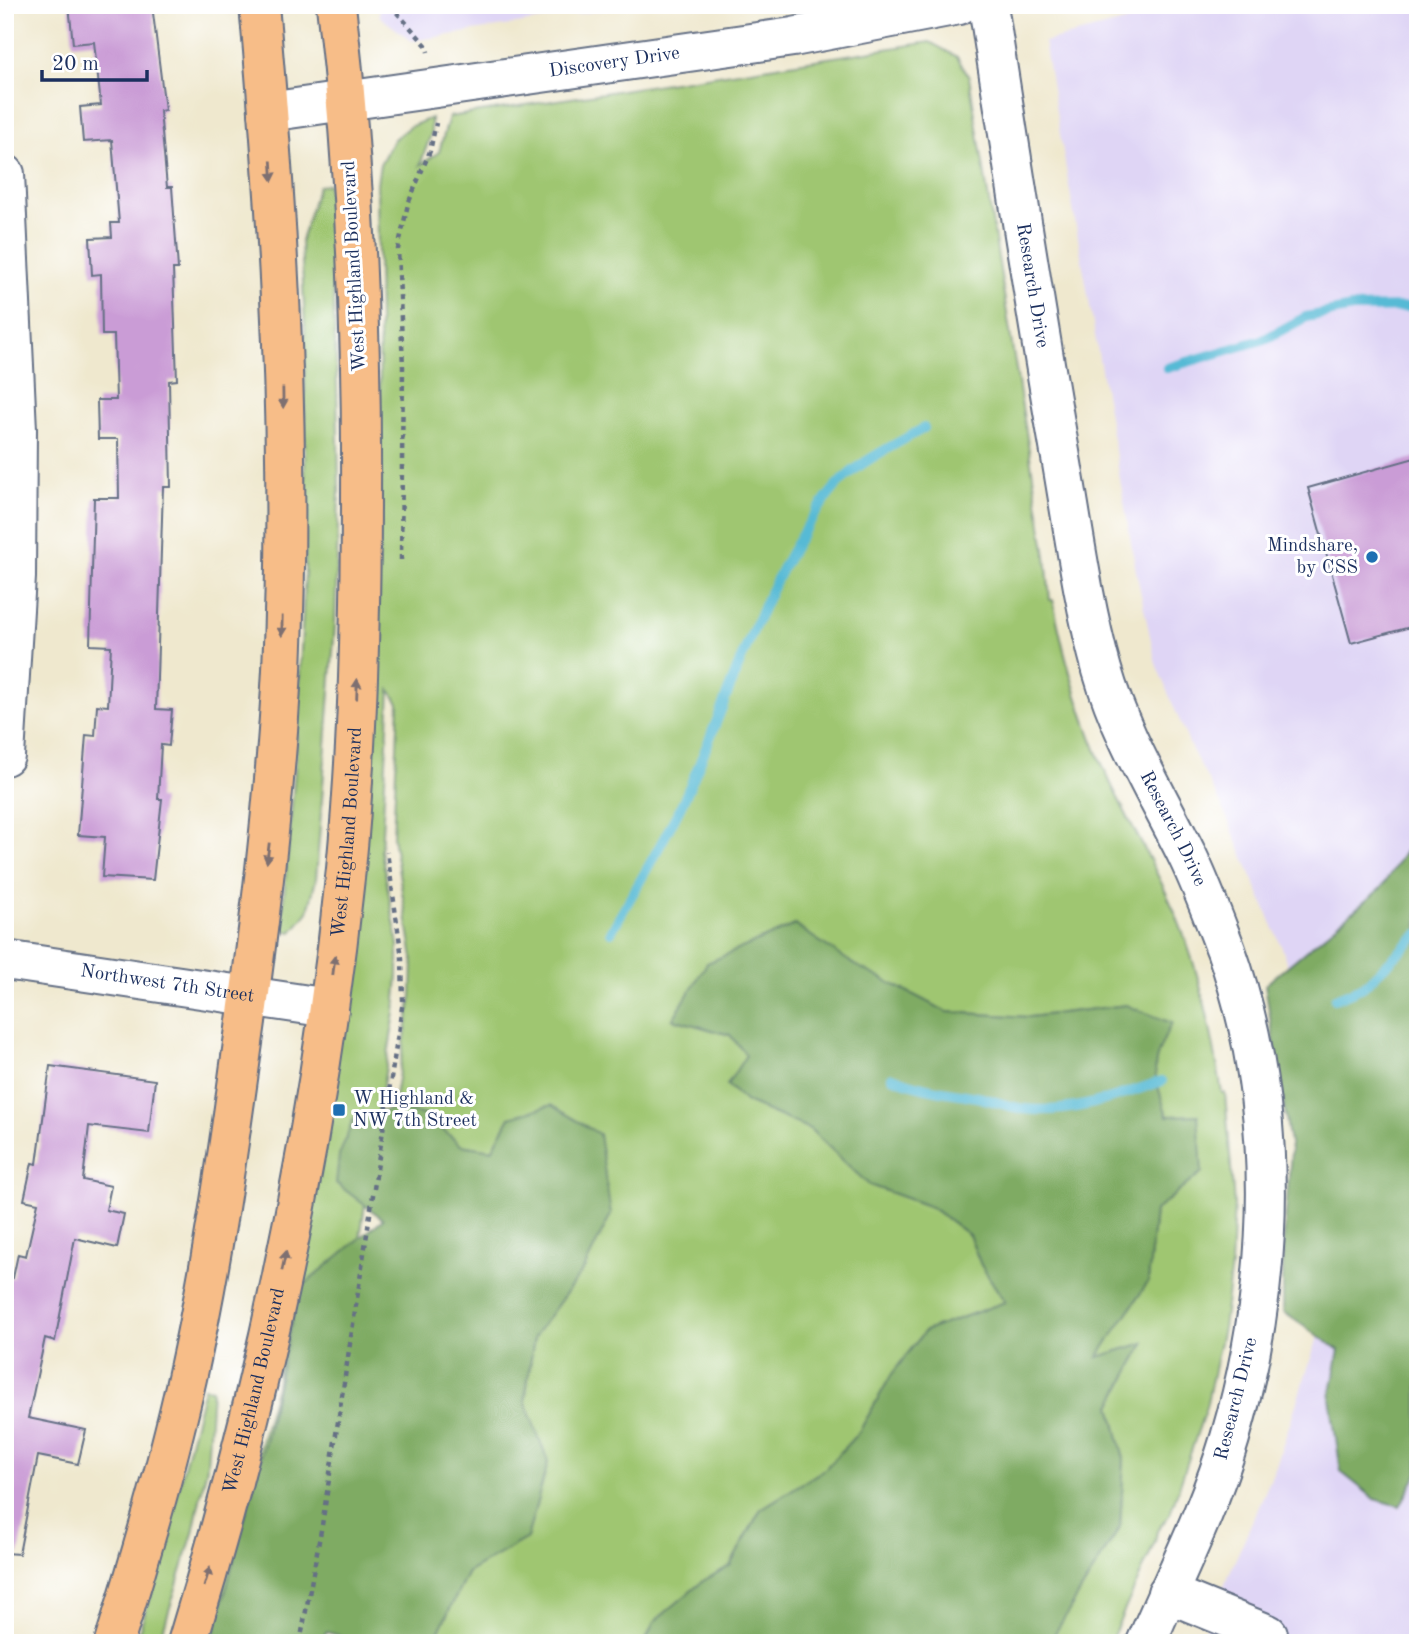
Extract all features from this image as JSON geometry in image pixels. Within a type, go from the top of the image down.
[{"type":"main road","points":[[114,1643],[140,1559],[187,1379],[223,1188],[270,837],[282,668],[284,498],[281,307],[259,5]]},
{"type":"main road","name":"West Highland Boulevard","points":[[187,1643],[239,1460],[297,1199],[329,1007],[346,868],[361,576],[362,417],[348,102],[336,5]]},
{"type":"street","name":"Discovery Drive","points":[[268,113],[793,37],[959,5]]},
{"type":"street","name":"Research Drive","points":[[988,5],[1032,294],[1090,624],[1117,716],[1147,782],[1189,859],[1240,995],[1261,1119],[1267,1177],[1262,1292],[1248,1372],[1229,1441],[1201,1519],[1146,1643]]},
{"type":"street","points":[[5,174],[17,430],[16,576],[5,756]]},
{"type":"street","name":"Northwest 7th Street","points":[[5,960],[329,1007]]},
{"type":"street","points":[[1167,1593],[1268,1634]]},
{"type":"shaded area","points":[[379,5],[633,5],[412,41],[380,17]]},
{"type":"shaded area","points":[[1193,5],[1418,5],[1418,1643],[1199,1643],[1275,1469],[1317,1340],[1326,1268],[1303,1031],[1283,950],[1222,806],[1191,748],[1156,664],[1136,571],[1044,42]]},
{"type":"green space","points":[[930,42],[957,57],[969,77],[1046,556],[1050,600],[1053,600],[1069,670],[1100,760],[1171,902],[1194,963],[1222,1093],[1225,1093],[1234,1204],[1231,1266],[1223,1328],[1206,1407],[1170,1514],[1157,1531],[1155,1542],[1110,1643],[1049,1643],[1120,1527],[1124,1459],[1111,1406],[1144,1344],[1097,1358],[1148,1282],[1155,1211],[1202,1172],[1168,1116],[1156,1085],[1156,1053],[1126,1005],[1029,1017],[947,1012],[854,965],[795,925],[673,1019],[730,1035],[746,1055],[746,1102],[810,1129],[869,1185],[931,1207],[969,1235],[981,1265],[1005,1302],[925,1331],[892,1374],[859,1432],[825,1469],[761,1509],[730,1566],[703,1581],[654,1622],[645,1643],[424,1643],[440,1629],[468,1572],[527,1537],[548,1462],[525,1401],[534,1337],[585,1267],[510,1117],[492,1150],[461,1145],[425,1115],[393,1108],[412,996],[413,958],[393,837],[399,703],[390,690],[381,851],[398,944],[395,1013],[378,1115],[353,1120],[336,1183],[365,1204],[360,1239],[299,1289],[266,1437],[212,1643],[207,1643],[276,1386],[376,704],[381,464],[377,183],[380,164],[394,139],[409,127],[431,118],[431,134],[420,165],[439,152],[449,117]]},
{"type":"green space","points":[[328,184],[339,490],[335,625],[316,879],[308,912],[292,932],[281,930],[295,770],[305,572],[305,327],[301,241],[318,186]]},
{"type":"green space","points":[[1418,832],[1418,1473],[1400,1506],[1375,1499],[1341,1472],[1330,1398],[1339,1350],[1283,1312],[1283,1247],[1291,1151],[1265,985],[1381,888]]},
{"type":"green space","points":[[795,925],[855,965],[947,1012],[1029,1017],[1126,1005],[1172,1023],[1156,1060],[1156,1078],[1167,1116],[1198,1115],[1202,1172],[1155,1211],[1148,1282],[1098,1357],[1144,1343],[1111,1406],[1124,1459],[1120,1527],[1049,1643],[645,1643],[654,1622],[703,1581],[730,1566],[761,1509],[825,1469],[859,1432],[892,1374],[925,1331],[1005,1302],[981,1265],[969,1235],[931,1207],[869,1185],[810,1129],[746,1102],[727,1085],[746,1055],[730,1035],[673,1019],[707,963]]},
{"type":"green space","points":[[551,1105],[599,1134],[611,1214],[585,1267],[534,1337],[525,1401],[548,1462],[527,1538],[468,1572],[440,1629],[424,1643],[366,1643],[326,1632],[321,1643],[212,1643],[266,1437],[299,1289],[383,1219],[336,1183],[339,1156],[353,1120],[393,1108],[425,1115],[461,1145],[492,1150],[510,1117]]},
{"type":"green space","points":[[204,1388],[212,1389],[207,1466],[193,1533],[159,1643],[135,1643],[152,1592]]},
{"type":"building","points":[[69,5],[152,5],[165,110],[160,111],[167,187],[172,187],[178,269],[173,269],[177,380],[169,381],[171,487],[163,487],[156,709],[172,710],[169,746],[161,745],[158,799],[162,799],[153,880],[102,877],[105,837],[78,835],[86,735],[95,736],[97,705],[108,706],[111,646],[90,645],[94,498],[119,498],[118,439],[98,439],[97,400],[116,400],[114,335],[102,335],[101,274],[92,275],[90,238],[112,237],[111,223],[119,223],[112,140],[83,142],[80,107],[101,105],[94,42],[73,44]]},
{"type":"building","name":"Mindshare, by CSS","points":[[1418,457],[1418,625],[1351,643],[1308,488]]},
{"type":"building","points":[[50,1066],[155,1080],[149,1133],[89,1126],[83,1180],[111,1186],[106,1210],[124,1214],[117,1248],[75,1238],[55,1341],[45,1338],[28,1418],[86,1430],[78,1464],[38,1456],[19,1554],[5,1553],[5,1276],[13,1278],[18,1254],[26,1256],[38,1203],[24,1200],[32,1163],[37,1164]]},
{"type":"waterway","points":[[1167,368],[1265,339],[1306,317],[1352,308],[1418,307]]},
{"type":"waterway","points":[[611,932],[659,849],[685,797],[765,603],[805,529],[829,495],[849,474],[924,428]]},
{"type":"waterway","points":[[1335,999],[1363,987],[1418,934]]},
{"type":"waterway","points":[[892,1077],[1018,1108],[1042,1110],[1094,1103],[1162,1081]]},
{"type":"place","name":"Mindshare, by CSS","points":[[1372,557]]},
{"type":"place","name":"W Highland & NW 7th Street","points":[[339,1110]]}]
